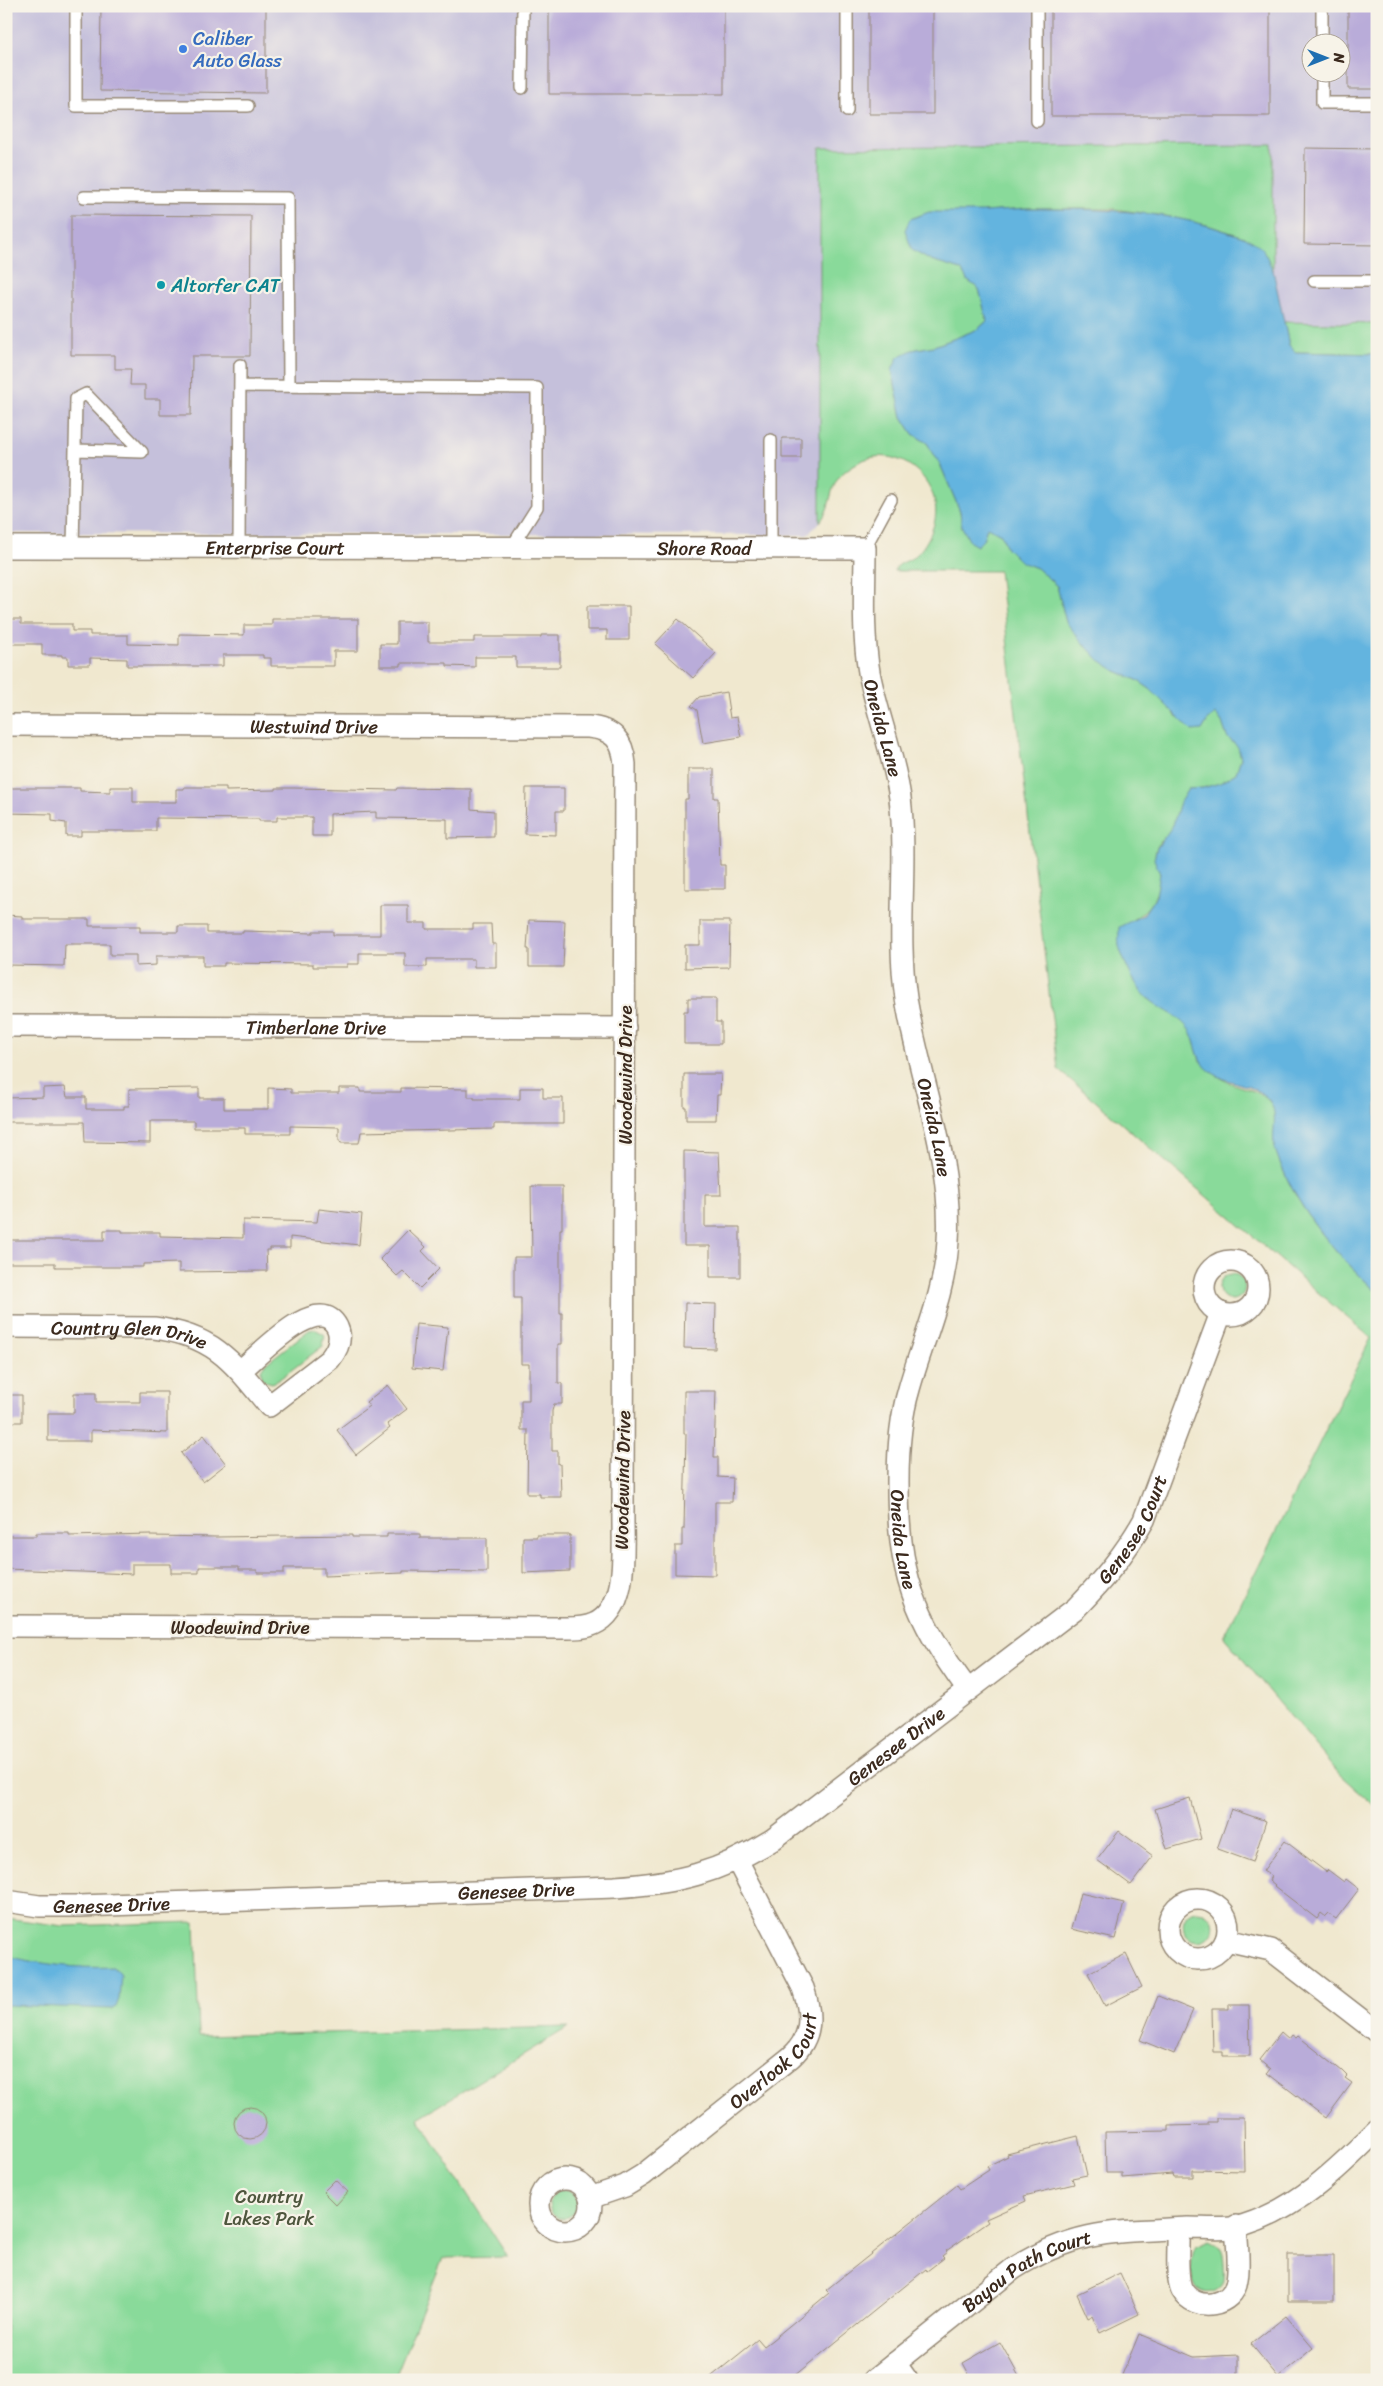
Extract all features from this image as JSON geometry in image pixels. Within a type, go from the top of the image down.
[{"type":"street","name":"Enterprise Court","points":[[6,547],[542,548]]},
{"type":"street","name":"Shore Road","points":[[542,548],[865,548]]},
{"type":"street","name":"Oneida Lane","points":[[865,548],[867,655],[895,774],[902,818],[901,943],[906,999],[942,1157],[948,1210],[947,1257],[939,1301],[909,1390],[902,1419],[898,1467],[899,1535],[907,1579],[920,1615],[930,1635],[967,1689]]},
{"type":"street","name":"Westwind Drive","points":[[6,725],[588,727],[601,728],[617,738]]},
{"type":"street","name":"Woodewind Drive","points":[[6,1626],[559,1628],[593,1625],[612,1610],[618,1596],[621,1578],[623,1519],[625,764],[624,751],[617,738]]},
{"type":"street","name":"Timberlane Drive","points":[[6,1026],[625,1028]]},
{"type":"street","name":"Genesee Court","points":[[967,1689],[1076,1608],[1104,1579],[1127,1550],[1144,1520],[1221,1313]]},
{"type":"street","name":"Country Glen Drive","points":[[6,1328],[154,1328],[174,1330],[191,1335],[213,1347],[230,1360],[240,1372],[269,1406],[330,1359],[337,1349],[340,1339],[338,1329],[332,1319],[324,1316],[305,1318],[240,1372]]},
{"type":"street","name":"Genesee Drive","points":[[6,1901],[39,1906],[72,1907],[624,1886],[651,1884],[691,1877],[737,1860],[772,1840],[967,1689]]},
{"type":"street","name":"Overlook Court","points":[[590,2198],[625,2186],[643,2175],[791,2057],[806,2040],[810,2018],[803,1988],[737,1860]]},
{"type":"street","points":[[1226,1940],[1271,1950],[1377,2032]]},
{"type":"street","name":"Bayou Path Court","points":[[874,2380],[901,2371],[1006,2274],[1035,2255],[1058,2245],[1123,2230],[1243,2226],[1275,2215],[1292,2204],[1354,2153],[1377,2130]]},
{"type":"street","points":[[1178,2229],[1179,2280],[1183,2290],[1198,2302],[1209,2304],[1221,2303],[1234,2291],[1237,2281],[1236,2226]]},
{"type":"lane","points":[[76,6],[76,106],[248,106]]},
{"type":"lane","points":[[522,88],[523,6]]},
{"type":"lane","points":[[847,6],[847,111]]},
{"type":"lane","points":[[1037,6],[1037,121]]},
{"type":"lane","points":[[1322,6],[1322,32]]},
{"type":"lane","points":[[1322,82],[1322,104],[1377,103]]},
{"type":"lane","points":[[84,196],[288,198],[289,386]]},
{"type":"lane","points":[[1314,281],[1377,281]]},
{"type":"lane","points":[[238,548],[240,364]]},
{"type":"lane","points":[[240,386],[538,388],[536,508],[511,548]]},
{"type":"lane","points":[[73,548],[76,399],[86,394],[142,452],[76,450]]},
{"type":"lane","points":[[771,440],[771,548]]},
{"type":"lane","points":[[865,548],[891,500]]},
{"type":"shaded area","points":[[6,6],[1377,6],[1377,324],[1284,322],[1273,270],[1273,145],[820,149],[820,522],[807,535],[6,533]]},
{"type":"green space","points":[[1273,145],[1273,270],[1268,260],[1244,237],[1207,225],[1166,216],[1113,209],[1028,209],[984,212],[931,261],[961,269],[967,280],[979,289],[987,321],[978,329],[956,338],[934,346],[912,350],[892,370],[902,417],[913,434],[927,443],[940,464],[960,511],[962,527],[977,546],[983,540],[987,526],[1001,534],[1007,548],[1021,561],[1037,568],[1057,586],[1066,622],[1116,671],[1137,680],[1166,702],[1176,716],[1202,730],[1208,720],[1216,714],[1222,722],[1227,737],[1238,746],[1241,758],[1236,773],[1220,783],[1203,788],[1188,789],[1174,825],[1159,843],[1156,850],[1155,857],[1160,875],[1158,890],[1147,908],[1130,921],[1147,998],[1181,1019],[1191,1033],[1200,1059],[1206,1067],[1222,1079],[1260,1094],[1271,1104],[1276,1115],[1275,1148],[1292,1189],[1317,1227],[1345,1261],[1377,1292],[1377,1808],[1340,1775],[1224,1637],[1371,1338],[1058,1069],[999,571],[894,571],[923,548],[931,533],[936,514],[934,498],[927,483],[917,471],[904,462],[889,457],[873,457],[857,463],[846,470],[835,484],[825,514],[820,522],[820,148]]},
{"type":"green space","points":[[1284,322],[1377,324],[1377,354],[1295,352],[1289,345]]},
{"type":"green space","points":[[1232,1274],[1241,1278],[1245,1287],[1241,1296],[1232,1300],[1223,1296],[1219,1287],[1223,1278]]},
{"type":"green space","points":[[315,1329],[325,1335],[323,1346],[277,1381],[272,1383],[262,1380],[261,1370],[264,1365],[309,1330]]},
{"type":"green space","points":[[1198,1911],[1209,1915],[1213,1926],[1209,1937],[1198,1941],[1187,1937],[1183,1926],[1187,1915]]},
{"type":"green space","name":"Country Lakes Park","points":[[6,1918],[63,1926],[195,1922],[199,2036],[569,2027],[418,2118],[508,2257],[443,2258],[394,2380],[6,2380]]},
{"type":"green space","points":[[563,2190],[573,2194],[577,2204],[573,2214],[563,2218],[553,2214],[549,2204],[553,2194]]},
{"type":"green space","points":[[1209,2240],[1217,2244],[1222,2252],[1224,2280],[1220,2288],[1208,2293],[1196,2288],[1192,2279],[1191,2267],[1195,2246]]},
{"type":"water","points":[[1028,209],[1103,210],[1152,214],[1201,224],[1244,237],[1262,249],[1273,270],[1289,345],[1295,352],[1377,354],[1377,1292],[1330,1244],[1293,1190],[1275,1149],[1274,1116],[1271,1104],[1267,1098],[1252,1088],[1218,1076],[1204,1065],[1187,1027],[1178,1018],[1143,994],[1130,974],[1119,946],[1119,927],[1143,915],[1156,896],[1160,874],[1154,859],[1157,848],[1173,825],[1180,802],[1188,789],[1203,788],[1220,783],[1236,773],[1241,758],[1238,747],[1227,737],[1222,722],[1216,714],[1208,720],[1202,730],[1192,731],[1150,689],[1099,660],[1066,622],[1057,586],[1037,568],[1021,562],[1007,548],[1001,534],[987,527],[983,540],[977,546],[970,542],[962,527],[960,511],[940,464],[927,443],[913,434],[902,417],[892,370],[898,357],[912,350],[934,346],[956,338],[978,329],[987,321],[979,289],[967,280],[961,270],[931,261],[912,250],[905,230],[910,219],[929,212],[984,212]]},
{"type":"water","points":[[6,1956],[59,1965],[114,1967],[121,1975],[119,1999],[116,2007],[112,2009],[6,2005]]},
{"type":"building","name":"Caliber Auto Glass","points":[[101,6],[266,6],[266,93],[100,91]]},
{"type":"building","points":[[549,6],[724,6],[724,94],[549,94]]},
{"type":"building","points":[[869,6],[933,6],[933,114],[869,114]]},
{"type":"building","points":[[1051,6],[1270,6],[1270,116],[1051,116]]},
{"type":"building","points":[[1348,6],[1377,6],[1377,89],[1348,89],[1348,82],[1350,82],[1350,32],[1348,32]]},
{"type":"building","points":[[1305,148],[1377,149],[1377,245],[1304,244]]},
{"type":"building","name":"Altorfer CAT","points":[[71,215],[251,216],[250,356],[192,356],[191,415],[160,415],[160,399],[145,399],[145,385],[130,385],[131,369],[115,369],[115,355],[71,355]]},
{"type":"building","points":[[782,438],[801,438],[801,458],[782,458]]},
{"type":"building","points":[[587,606],[629,606],[629,640],[607,640],[607,630],[587,630]]},
{"type":"building","points":[[6,619],[21,619],[21,624],[72,624],[72,631],[90,631],[90,635],[128,635],[128,644],[179,645],[179,634],[244,635],[244,625],[272,625],[272,619],[358,619],[358,651],[334,651],[334,666],[271,666],[271,658],[263,658],[263,655],[223,655],[223,666],[127,666],[127,659],[90,658],[90,665],[68,665],[68,657],[62,657],[62,655],[42,655],[42,644],[6,644]]},
{"type":"building","points":[[678,619],[716,653],[693,678],[655,644]]},
{"type":"building","points":[[397,622],[428,622],[428,642],[474,642],[474,637],[541,637],[541,635],[560,635],[560,667],[516,667],[516,657],[475,657],[475,667],[447,666],[447,663],[401,663],[401,666],[380,666],[380,644],[397,644]]},
{"type":"building","points":[[726,692],[730,718],[737,717],[741,737],[703,743],[697,710],[691,706],[699,697]]},
{"type":"building","points":[[688,769],[714,769],[714,798],[718,798],[720,865],[725,865],[725,889],[685,889],[685,799],[688,799]]},
{"type":"building","points":[[110,787],[133,787],[133,802],[176,802],[176,789],[184,789],[184,787],[226,787],[226,791],[276,790],[276,788],[471,789],[471,809],[494,811],[494,837],[447,838],[447,819],[376,818],[376,812],[330,814],[330,836],[312,836],[312,817],[277,817],[277,821],[259,821],[259,819],[156,818],[156,831],[81,831],[81,836],[66,836],[66,823],[52,821],[52,814],[6,813],[6,788],[80,788],[80,791],[110,792]]},
{"type":"building","points":[[526,788],[564,788],[564,811],[556,811],[556,835],[525,834]]},
{"type":"building","points":[[380,905],[408,905],[408,923],[426,923],[426,929],[473,929],[473,924],[491,924],[492,944],[496,944],[496,967],[474,967],[474,959],[427,959],[427,967],[405,967],[405,953],[359,953],[359,964],[347,964],[347,967],[313,967],[313,964],[224,963],[224,966],[203,966],[203,956],[156,956],[156,965],[136,966],[136,955],[110,955],[110,944],[65,944],[64,966],[6,965],[6,915],[22,916],[22,919],[89,919],[89,926],[140,926],[140,932],[178,932],[178,926],[207,926],[207,933],[243,933],[243,931],[313,933],[313,931],[333,931],[333,935],[380,935]]},
{"type":"building","points":[[529,920],[565,921],[563,967],[529,967],[529,949],[527,949]]},
{"type":"building","points":[[700,921],[730,921],[729,967],[685,968],[685,945],[700,945]]},
{"type":"building","points":[[688,998],[716,998],[716,1022],[721,1022],[721,1044],[684,1044],[684,1011],[688,1011]]},
{"type":"building","points":[[684,1074],[721,1074],[720,1095],[717,1095],[716,1120],[686,1120]]},
{"type":"building","points":[[65,1087],[67,1097],[86,1097],[86,1109],[124,1109],[124,1106],[129,1106],[129,1089],[199,1088],[199,1098],[224,1098],[224,1109],[268,1109],[268,1088],[291,1089],[291,1093],[339,1093],[339,1088],[360,1088],[360,1092],[401,1092],[401,1088],[468,1089],[468,1097],[474,1097],[474,1099],[520,1099],[520,1088],[543,1088],[543,1098],[563,1098],[563,1124],[494,1124],[494,1129],[361,1132],[359,1143],[341,1143],[339,1141],[339,1127],[290,1126],[290,1134],[245,1134],[245,1128],[194,1128],[194,1121],[150,1121],[150,1143],[85,1142],[84,1122],[6,1122],[6,1098],[43,1097],[43,1088]]},
{"type":"building","points":[[684,1151],[719,1152],[721,1195],[705,1195],[705,1227],[740,1227],[740,1277],[710,1277],[710,1246],[684,1246]]},
{"type":"building","points":[[531,1186],[562,1186],[560,1313],[562,1313],[562,1344],[558,1344],[558,1383],[562,1383],[562,1404],[554,1404],[552,1411],[552,1451],[558,1451],[561,1497],[540,1497],[540,1494],[527,1494],[528,1430],[521,1430],[521,1400],[529,1400],[529,1364],[521,1364],[521,1298],[514,1298],[514,1257],[532,1257]]},
{"type":"building","points":[[319,1209],[362,1214],[359,1245],[290,1237],[290,1248],[270,1248],[270,1250],[266,1250],[267,1271],[179,1272],[179,1263],[143,1264],[143,1267],[55,1267],[55,1263],[6,1263],[6,1240],[104,1240],[104,1230],[160,1232],[160,1236],[243,1238],[243,1220],[317,1222]]},
{"type":"building","points":[[408,1230],[426,1247],[422,1251],[439,1269],[420,1288],[403,1271],[397,1276],[380,1259]]},
{"type":"building","points":[[685,1303],[716,1304],[715,1349],[684,1348]]},
{"type":"building","points":[[416,1324],[448,1327],[443,1371],[412,1368]]},
{"type":"building","points":[[388,1385],[407,1409],[387,1424],[390,1428],[356,1455],[337,1430],[369,1406],[366,1402]]},
{"type":"building","points":[[684,1391],[716,1391],[714,1457],[718,1457],[718,1477],[733,1478],[732,1502],[715,1502],[715,1575],[675,1574],[675,1546],[682,1546],[682,1529],[684,1529],[686,1434],[684,1434]]},
{"type":"building","points":[[140,1392],[167,1392],[167,1433],[91,1430],[91,1441],[48,1441],[48,1413],[74,1413],[74,1393],[96,1393],[96,1402],[140,1402]]},
{"type":"building","points":[[6,1395],[22,1395],[22,1422],[6,1422]]},
{"type":"building","points":[[204,1435],[226,1464],[203,1482],[181,1453]]},
{"type":"building","points":[[36,1533],[69,1533],[69,1536],[150,1534],[150,1536],[217,1537],[352,1535],[352,1537],[387,1537],[387,1534],[420,1534],[420,1538],[487,1538],[487,1572],[403,1571],[403,1573],[324,1576],[324,1568],[284,1568],[284,1573],[257,1573],[257,1570],[239,1570],[239,1567],[199,1567],[199,1573],[171,1573],[171,1564],[132,1564],[132,1574],[6,1569],[6,1536],[36,1536]]},
{"type":"building","points":[[537,1535],[570,1535],[570,1571],[523,1573],[523,1537],[537,1537]]},
{"type":"building","points":[[1190,1798],[1201,1839],[1167,1849],[1155,1809]]},
{"type":"building","points":[[1231,1809],[1266,1821],[1253,1862],[1217,1849]]},
{"type":"building","points":[[1119,1831],[1153,1856],[1131,1885],[1097,1860]]},
{"type":"building","points":[[1285,1841],[1326,1872],[1328,1870],[1344,1882],[1346,1879],[1359,1889],[1336,1919],[1329,1914],[1326,1917],[1321,1913],[1317,1919],[1274,1886],[1269,1880],[1271,1876],[1263,1871]]},
{"type":"building","points":[[1080,1893],[1124,1903],[1115,1939],[1071,1929]]},
{"type":"building","points":[[1126,1954],[1142,1987],[1105,2006],[1088,1973]]},
{"type":"building","points":[[1158,1996],[1193,2010],[1174,2054],[1140,2040]]},
{"type":"building","points":[[1229,2005],[1249,2005],[1250,2056],[1223,2056],[1223,2052],[1213,2052],[1212,2009],[1229,2009]]},
{"type":"building","points":[[1281,2032],[1289,2039],[1292,2035],[1296,2038],[1298,2036],[1342,2071],[1347,2076],[1345,2078],[1352,2083],[1326,2118],[1267,2073],[1270,2069],[1259,2060]]},
{"type":"building","points":[[250,2107],[261,2112],[266,2123],[261,2134],[250,2139],[239,2134],[234,2123],[239,2112]]},
{"type":"building","points":[[1217,2118],[1244,2118],[1245,2171],[1193,2170],[1193,2177],[1173,2177],[1172,2174],[1122,2178],[1122,2173],[1106,2173],[1105,2132],[1169,2131],[1169,2126],[1208,2125],[1208,2122],[1217,2122]]},
{"type":"building","points":[[1078,2136],[1087,2175],[1072,2178],[1074,2184],[1024,2196],[1026,2201],[986,2219],[988,2222],[946,2251],[942,2256],[944,2258],[927,2271],[926,2269],[789,2380],[707,2380],[758,2339],[764,2346],[772,2340],[829,2293],[826,2290],[957,2185],[960,2189],[989,2170],[987,2166],[1008,2156],[1007,2154]]},
{"type":"building","points":[[335,2180],[348,2192],[336,2205],[323,2192]]},
{"type":"building","points":[[1288,2255],[1334,2255],[1334,2301],[1288,2301]]},
{"type":"building","points":[[1120,2273],[1139,2314],[1100,2333],[1092,2316],[1088,2318],[1077,2294]]},
{"type":"building","points":[[1286,2316],[1313,2348],[1278,2377],[1251,2344]]},
{"type":"building","points":[[1139,2334],[1194,2357],[1238,2355],[1238,2380],[1132,2380],[1122,2375]]},
{"type":"building","points":[[1000,2342],[1021,2380],[972,2380],[963,2363]]},
{"type":"place","name":"Caliber Auto Glass","points":[[183,49]]},
{"type":"place","name":"Altorfer CAT","points":[[161,285]]}]
